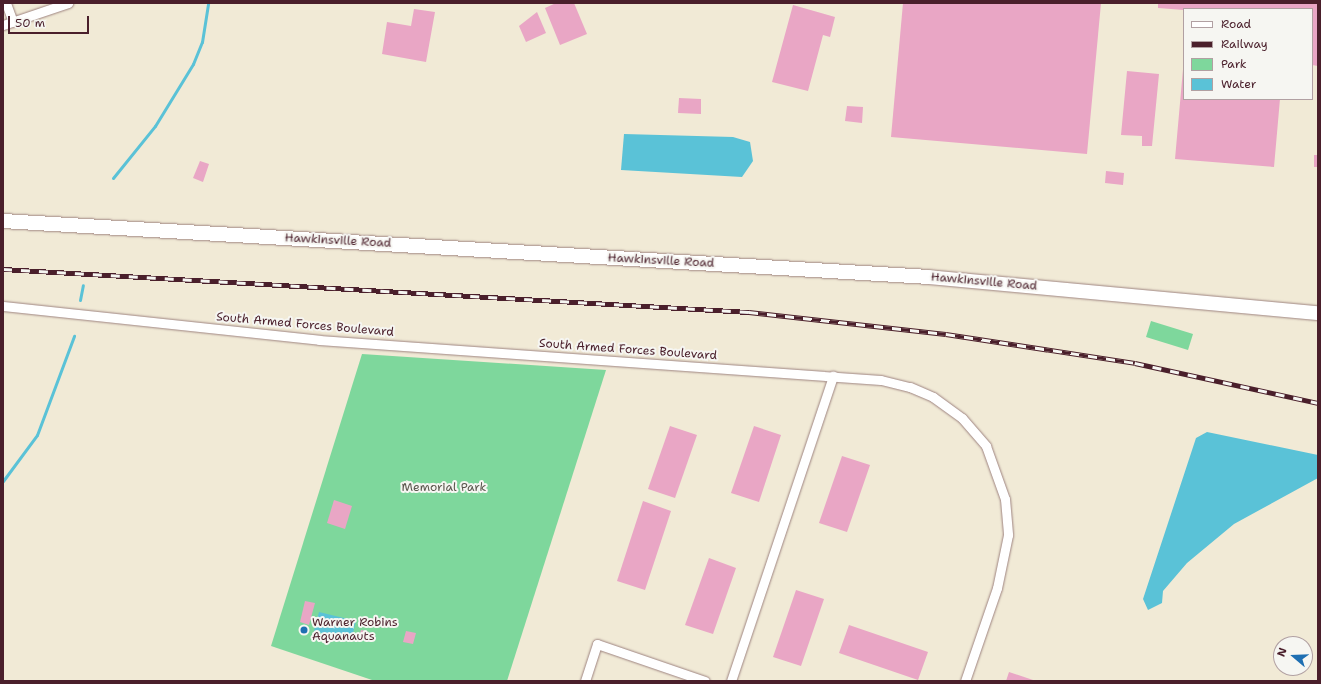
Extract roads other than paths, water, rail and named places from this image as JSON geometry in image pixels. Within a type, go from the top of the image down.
[{"type":"main road","name":"Hawkinsville Road","points":[[3,221],[928,277],[1318,313]]},
{"type":"street","points":[[6,3],[12,22]]},
{"type":"street","points":[[3,25],[68,3]]},
{"type":"street","name":"South Armed Forces Boulevard","points":[[3,306],[319,340],[881,380],[933,397],[962,418],[986,446],[998,472],[1005,499],[1008,535],[997,588],[965,681]]},
{"type":"street","points":[[731,681],[832,376]]},
{"type":"street","points":[[585,681],[597,644],[705,681]]},
{"type":"water","points":[[624,134],[733,137],[750,142],[753,161],[742,177],[621,170]]},
{"type":"water","points":[[1207,432],[1318,455],[1318,478],[1234,524],[1187,563],[1163,591],[1162,603],[1148,610],[1143,599],[1196,438]]},
{"type":"water","points":[[319,612],[356,621],[351,641],[314,631]]},
{"type":"waterway","points":[[113,178],[155,126],[193,64],[202,42],[208,3]]},
{"type":"waterway","points":[[80,300],[83,285]]},
{"type":"waterway","points":[[3,481],[37,435],[74,336]]},
{"type":"railway","points":[[3,269],[749,312],[946,334],[1135,363],[1318,403]]},
{"type":"place","name":"Warner Robins Aquanauts","points":[[304,630]]},
{"type":"park label","name":"Memorial Park","points":[[444,488]]}]
